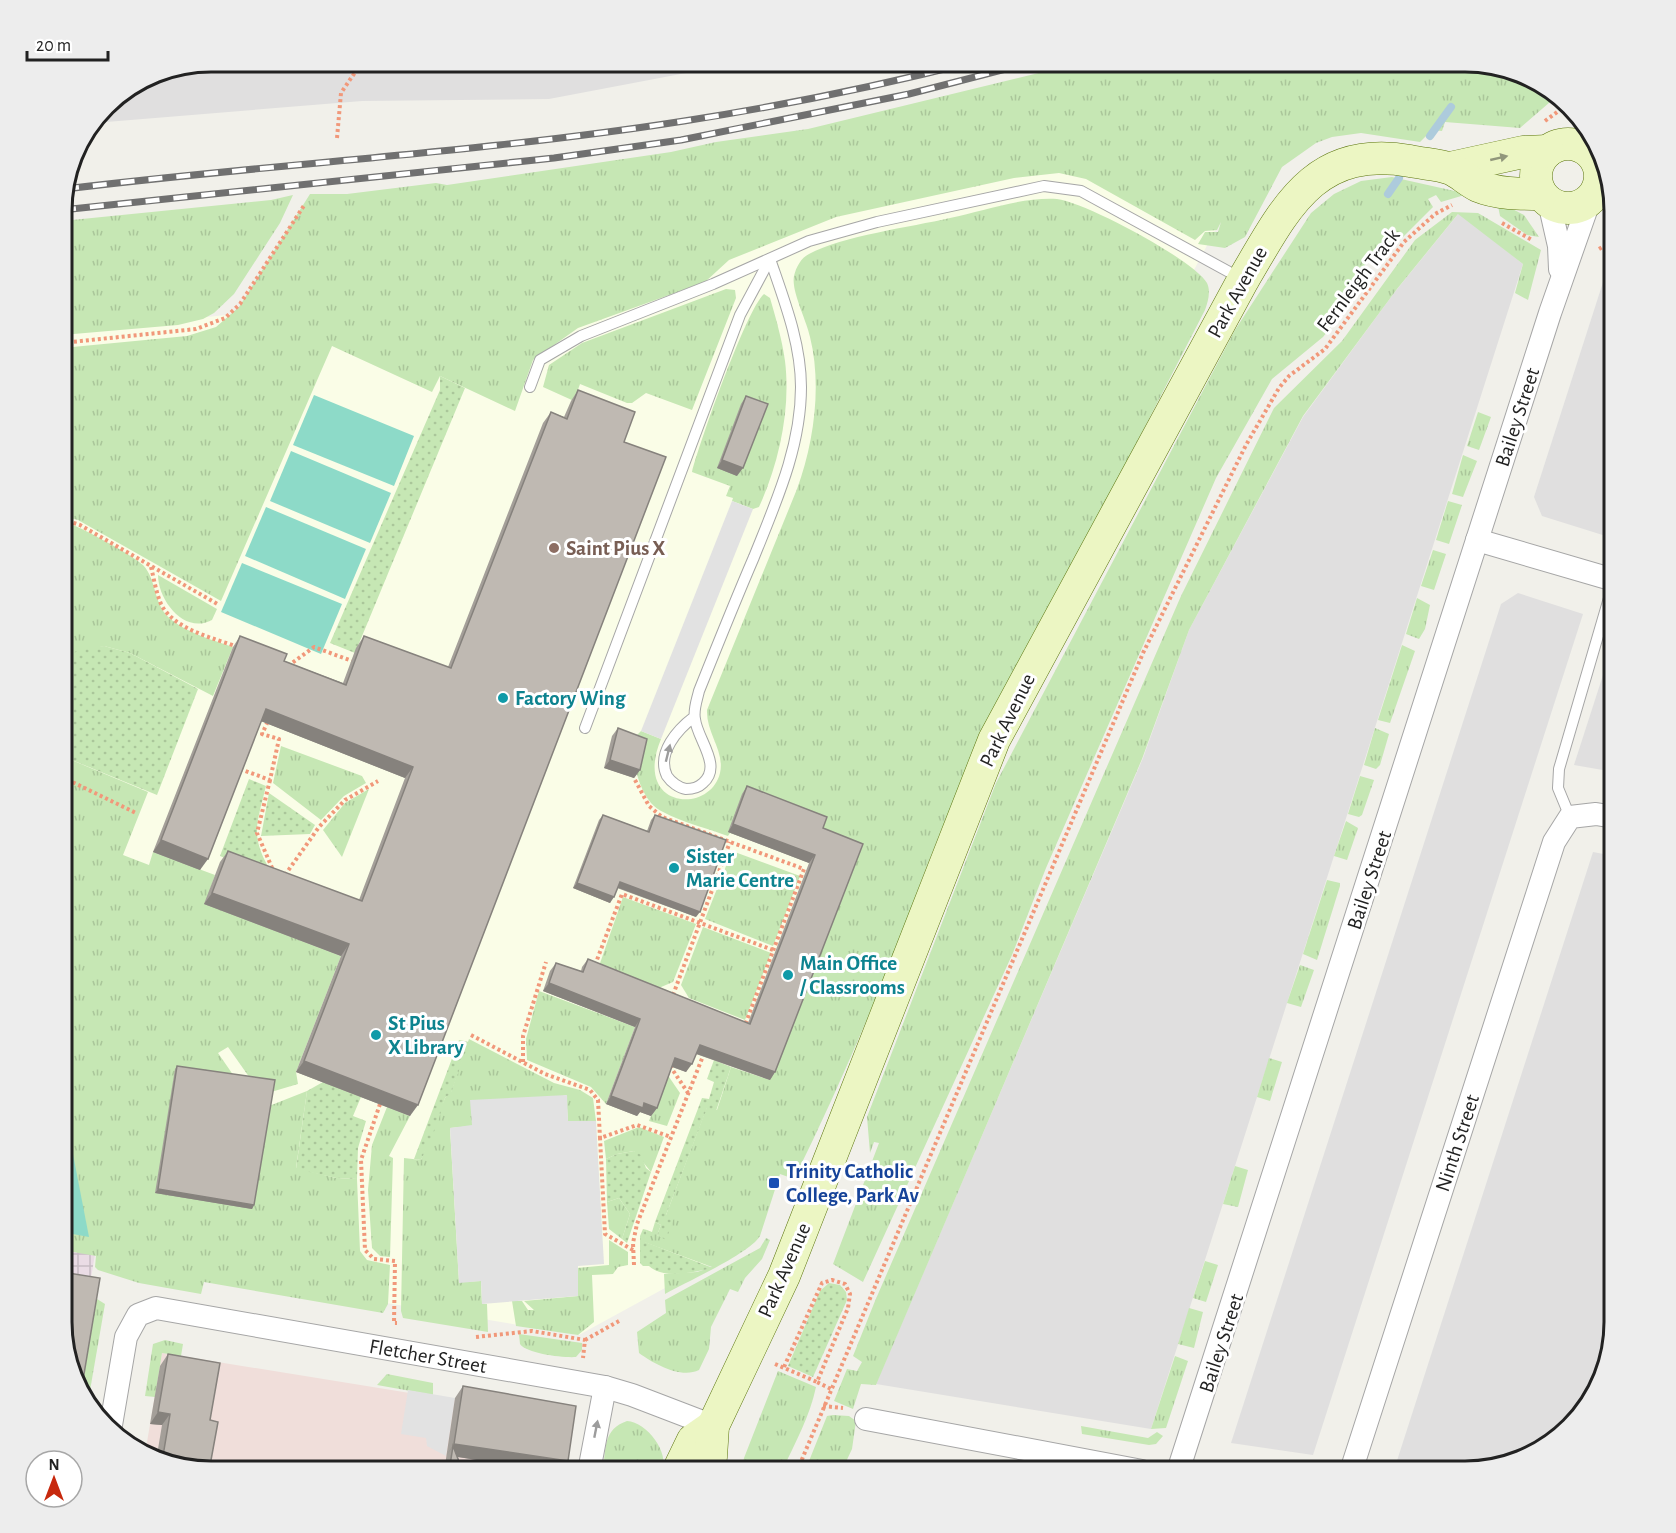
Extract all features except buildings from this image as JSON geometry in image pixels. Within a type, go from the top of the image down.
[{"type":"main road","name":"Park Avenue","points":[[710,1461],[713,1426],[784,1276],[994,740],[1243,279],[1287,208],[1314,180],[1335,167],[1349,162],[1380,157],[1450,168],[1523,152],[1580,146]]},
{"type":"main road","points":[[1580,146],[1600,180],[1590,200],[1583,205],[1566,208],[1545,198],[1536,180],[1536,171],[1580,146]]},
{"type":"main road","name":"Park Avenue","points":[[1450,168],[1478,185],[1490,189],[1545,198]]},
{"type":"main road","name":"Park Avenue","points":[[683,1461],[693,1440],[713,1426]]},
{"type":"street","name":"Bailey Street","points":[[1545,198],[1559,246],[1558,289]]},
{"type":"street","name":"Bailey Street","points":[[1182,1461],[1558,289],[1590,200]]},
{"type":"street","points":[[1477,540],[1604,577]]},
{"type":"street","points":[[1570,817],[1604,815]]},
{"type":"street","name":"Ninth Street","points":[[1355,1461],[1554,842],[1570,817]]},
{"type":"street","name":"Fletcher Street","points":[[112,1419],[126,1337],[138,1315],[156,1308],[605,1387],[713,1426]]},
{"type":"street","points":[[591,1461],[605,1387]]},
{"type":"street","points":[[866,1419],[1085,1461]]},
{"type":"lane","points":[[530,387],[540,360],[581,336],[713,285],[830,233],[1044,186],[1067,187],[1081,191],[1243,279]]},
{"type":"lane","points":[[694,717],[674,736],[665,755],[666,774],[675,784],[685,789],[702,785],[711,769],[694,717],[699,692],[784,483],[795,438],[801,387],[799,361],[786,305],[770,259]]},
{"type":"lane","points":[[585,728],[740,315],[770,259]]},
{"type":"lane","points":[[1570,817],[1558,788],[1559,769],[1604,614]]},
{"type":"path","points":[[337,138],[341,93],[355,72]]},
{"type":"path","name":"Fernleigh Track","points":[[802,1461],[1143,652],[1246,445],[1279,388],[1289,376],[1325,349],[1412,233],[1444,208],[1459,203]]},
{"type":"path","points":[[72,342],[196,329],[225,318],[240,304],[305,204]]},
{"type":"path","points":[[1495,218],[1521,237],[1540,243]]},
{"type":"path","points":[[1596,248],[1604,247]]},
{"type":"path","points":[[72,523],[219,605]]},
{"type":"path","points":[[151,567],[162,606],[169,614],[188,628],[240,648]]},
{"type":"path","points":[[285,674],[289,664],[314,647],[352,661]]},
{"type":"path","points":[[270,714],[262,734],[279,739],[257,833],[275,873]]},
{"type":"path","points":[[239,769],[270,780]]},
{"type":"path","points":[[635,780],[649,806],[656,813],[804,869],[744,1028],[735,1024]]},
{"type":"path","points":[[280,882],[319,827],[345,800],[378,781]]},
{"type":"path","points":[[72,782],[136,813]]},
{"type":"path","points":[[671,1000],[730,842]]},
{"type":"path","points":[[593,970],[622,894],[773,950]]},
{"type":"path","points":[[523,1063],[523,1036],[546,962]]},
{"type":"path","points":[[471,1035],[523,1063],[595,1095],[600,1138],[605,1234],[633,1251]]},
{"type":"path","points":[[634,1265],[633,1251],[637,1224],[703,1056]]},
{"type":"path","points":[[670,1066],[688,1094]]},
{"type":"path","points":[[380,1104],[362,1160],[364,1250],[374,1259],[395,1261],[394,1323],[404,1324]]},
{"type":"path","points":[[600,1138],[637,1125],[671,1137]]},
{"type":"path","points":[[817,1382],[848,1308],[850,1294],[845,1284],[832,1280],[822,1283],[784,1368],[831,1389]]},
{"type":"path","points":[[467,1335],[477,1337],[532,1331],[585,1340],[619,1321]]},
{"type":"path","points":[[583,1358],[585,1340]]},
{"type":"shaded area","points":[[202,72],[691,72],[549,99],[362,101],[105,122],[119,106],[149,86],[166,79]]},
{"type":"shaded area","name":"Saint Pius X","points":[[1201,99],[1254,157],[932,763],[751,1241],[579,1335],[72,1251],[72,331],[255,312]]},
{"type":"shaded area","points":[[1459,213],[1523,264],[1151,1429],[876,1384],[1143,758],[1189,630],[1303,417],[1394,293]]},
{"type":"shaded area","points":[[1604,279],[1604,535],[1542,516],[1534,497]]},
{"type":"shaded area","points":[[732,501],[753,509],[661,739],[641,731]]},
{"type":"shaded area","points":[[1518,593],[1583,614],[1313,1455],[1231,1443],[1501,604]]},
{"type":"shaded area","points":[[1604,672],[1604,770],[1574,765]]},
{"type":"shaded area","points":[[1593,852],[1604,854],[1604,1322],[1597,1367],[1590,1384],[1570,1414],[1557,1427],[1527,1447],[1510,1454],[1483,1460],[1397,1461]]},
{"type":"shaded area","points":[[567,1095],[568,1121],[596,1121],[604,1264],[578,1266],[578,1296],[482,1304],[481,1281],[459,1283],[450,1128],[472,1125],[470,1100]]},
{"type":"shaded area","points":[[72,1250],[95,1254],[77,1360],[72,1331]]},
{"type":"shaded area","points":[[162,1353],[565,1418],[559,1461],[211,1461],[166,1454],[146,1445]]},
{"type":"shaded area","points":[[408,1390],[455,1398],[446,1456],[427,1446],[426,1438],[401,1434]]},
{"type":"green space","points":[[1043,72],[1474,72],[1510,79],[1551,101],[1520,128],[1445,122],[1442,131],[1432,130],[1420,142],[1361,133],[1332,137],[1316,143],[1282,167],[1245,237],[1225,248],[1198,244],[1205,232],[1218,232],[1221,222],[1217,230],[1205,231],[1195,240],[1086,179],[1059,173],[1014,178],[836,217],[729,260],[705,282],[578,328],[533,360],[515,411],[440,376],[432,392],[332,346],[221,601],[72,518],[72,347],[187,336],[216,327],[239,307],[310,194],[347,194],[436,183],[447,185],[808,129]]},
{"type":"green space","points":[[1392,177],[1468,194],[1441,202],[1436,195],[1428,199],[1433,207],[1382,258],[1374,253],[1357,276],[1366,283],[1323,337],[1272,379],[1216,478],[1046,868],[1012,955],[863,1282],[833,1264],[879,1143],[874,1142],[870,1153],[867,1117],[996,783],[1235,330],[1311,213],[1334,194],[1361,181]]},
{"type":"green space","points":[[293,195],[280,223],[234,294],[214,313],[203,319],[178,325],[72,334],[72,220],[271,200]]},
{"type":"green space","points":[[1057,199],[1090,210],[1138,234],[1198,273],[1208,286],[1209,293],[1205,310],[955,797],[860,1037],[794,1179],[780,1174],[760,1236],[754,1243],[731,1259],[665,1294],[664,1274],[697,1272],[712,1267],[644,1242],[647,1230],[652,1232],[655,1222],[661,1225],[657,1235],[666,1239],[666,1215],[707,1107],[717,1110],[731,1067],[770,1080],[850,873],[730,833],[728,836],[665,813],[651,803],[639,782],[630,742],[641,731],[661,739],[655,762],[657,780],[664,792],[676,798],[689,799],[702,795],[713,786],[720,773],[720,757],[709,726],[707,710],[797,489],[812,433],[816,394],[814,355],[795,290],[796,269],[801,260],[809,254],[839,242],[1016,202]]},
{"type":"green space","points":[[1497,201],[1524,215],[1539,237],[1527,235],[1500,216]]},
{"type":"green space","points":[[1452,212],[1478,213],[1541,250],[1528,300],[1515,293],[1523,264],[1458,214],[1397,289],[1303,416],[1189,630],[1142,759],[876,1385],[861,1384],[853,1409],[834,1401],[847,1369],[857,1371],[862,1362],[853,1356],[875,1301],[1181,596],[1274,408],[1342,341],[1415,240]]},
{"type":"green space","points":[[726,289],[735,290],[736,298],[692,410],[646,393],[632,403],[627,403],[580,384],[574,401],[543,387],[549,365],[582,343]]},
{"type":"green space","points":[[764,294],[770,298],[779,329],[785,361],[786,398],[778,454],[759,507],[753,509],[732,501],[733,498],[726,496],[730,486],[692,472],[735,350],[756,305]]},
{"type":"green space","points":[[440,376],[465,388],[355,653],[330,643],[440,390]]},
{"type":"green space","points":[[314,395],[414,436],[394,486],[293,445]]},
{"type":"green space","points":[[1478,412],[1491,417],[1479,450],[1467,446]]},
{"type":"green space","points":[[291,451],[391,493],[370,543],[270,501]]},
{"type":"green space","points":[[1463,455],[1477,461],[1463,497],[1452,494]]},
{"type":"green space","points":[[1448,501],[1462,505],[1449,544],[1436,540]]},
{"type":"green space","points":[[266,507],[366,549],[345,599],[245,556]]},
{"type":"green space","points":[[72,525],[104,540],[143,565],[151,578],[158,601],[166,615],[173,621],[194,633],[233,647],[213,696],[130,653],[104,646],[72,653]]},
{"type":"green space","points":[[1433,550],[1446,554],[1434,590],[1421,586]]},
{"type":"green space","points":[[242,563],[342,604],[321,654],[221,612]]},
{"type":"green space","points":[[158,575],[217,609],[212,620],[192,623],[174,612],[162,595]]},
{"type":"green space","points":[[1417,598],[1430,605],[1425,629],[1419,639],[1406,634]]},
{"type":"green space","points":[[1402,645],[1415,651],[1390,723],[1378,720]]},
{"type":"green space","points":[[104,646],[130,653],[198,689],[157,795],[72,760],[72,654],[82,648]]},
{"type":"green space","points":[[1375,728],[1389,734],[1380,765],[1376,769],[1364,765]]},
{"type":"green space","points":[[281,746],[362,776],[366,783],[344,796],[321,820],[273,783]]},
{"type":"green space","points":[[72,760],[148,792],[123,855],[149,865],[153,852],[215,875],[205,904],[341,956],[296,1072],[298,1084],[271,1092],[252,1081],[228,1047],[218,1053],[236,1079],[269,1106],[307,1091],[296,1168],[336,1178],[357,1179],[360,1251],[367,1260],[390,1265],[388,1304],[383,1313],[204,1282],[201,1294],[139,1283],[98,1270],[95,1267],[96,1256],[72,1252]]},
{"type":"green space","points":[[1360,776],[1374,780],[1362,815],[1359,817],[1348,814]]},
{"type":"green space","points":[[249,779],[266,786],[257,833],[258,843],[275,879],[220,856]]},
{"type":"green space","points":[[369,789],[342,857],[323,830],[345,803]]},
{"type":"green space","points":[[269,793],[315,825],[310,834],[261,836]]},
{"type":"green space","points":[[1346,821],[1358,828],[1347,860],[1334,856]]},
{"type":"green space","points":[[732,851],[800,876],[773,946],[705,919]]},
{"type":"green space","points":[[1327,880],[1340,883],[1340,886],[1317,960],[1303,954]]},
{"type":"green space","points":[[623,897],[696,924],[673,982],[654,990],[598,969]]},
{"type":"green space","points":[[703,927],[771,953],[745,1020],[689,998],[681,985]]},
{"type":"green space","points":[[1300,965],[1314,970],[1301,1007],[1287,1003]]},
{"type":"green space","points":[[539,991],[635,1027],[606,1104],[591,1087],[527,1060],[526,1039]]},
{"type":"green space","points":[[469,1039],[554,1083],[580,1090],[593,1098],[596,1121],[568,1121],[566,1095],[472,1126],[450,1128],[459,1282],[481,1281],[482,1304],[487,1304],[488,1332],[403,1318],[401,1311],[404,1158],[421,1160],[445,1098],[451,1092]]},
{"type":"green space","points":[[459,1040],[469,1042],[451,1093],[445,1098],[437,1125],[421,1160],[414,1159]]},
{"type":"green space","points":[[1269,1058],[1282,1062],[1270,1101],[1257,1097]]},
{"type":"green space","points":[[714,1060],[731,1067],[716,1111],[707,1108],[666,1215],[674,1218],[666,1240],[657,1235],[661,1225],[655,1222],[702,1098],[709,1099],[714,1082],[707,1079]]},
{"type":"green space","points":[[667,1074],[680,1093],[667,1126],[649,1121]]},
{"type":"green space","points":[[323,1082],[361,1097],[353,1116],[366,1121],[358,1148],[357,1179],[336,1178],[296,1169],[307,1091]]},
{"type":"green space","points":[[387,1107],[410,1116],[389,1156],[393,1158],[390,1257],[380,1256],[372,1248],[368,1190],[372,1145]]},
{"type":"green space","points":[[639,1127],[664,1137],[651,1172],[634,1151],[606,1159],[604,1141]]},
{"type":"green space","points":[[72,1149],[89,1237],[72,1234]]},
{"type":"green space","points":[[634,1151],[641,1155],[646,1168],[651,1172],[627,1243],[622,1239],[630,1214],[619,1198],[607,1202],[606,1159]]},
{"type":"green space","points":[[1235,1166],[1248,1170],[1238,1207],[1223,1204]]},
{"type":"green space","points":[[619,1198],[630,1214],[622,1239],[609,1229],[607,1202]]},
{"type":"green space","points":[[643,1229],[647,1230],[645,1242],[713,1268],[671,1274],[643,1266],[640,1263],[640,1236]]},
{"type":"green space","points":[[766,1238],[770,1240],[762,1259],[745,1278],[738,1292],[730,1289],[711,1327],[709,1349],[699,1370],[684,1373],[668,1369],[639,1353],[637,1332],[666,1313],[665,1300],[760,1248]]},
{"type":"green space","points":[[609,1240],[628,1252],[628,1265],[618,1267],[613,1274],[592,1275],[594,1322],[578,1335],[516,1326],[512,1301],[522,1301],[528,1310],[534,1310],[524,1301],[578,1296],[577,1268],[609,1265]]},
{"type":"green space","points":[[1205,1261],[1218,1265],[1206,1302],[1193,1298]]},
{"type":"green space","points":[[829,1283],[840,1285],[846,1292],[847,1300],[813,1377],[788,1366],[820,1291]]},
{"type":"green space","points":[[89,1294],[105,1304],[90,1391],[79,1366]]},
{"type":"green space","points":[[1189,1308],[1203,1312],[1194,1348],[1178,1344]]},
{"type":"green space","points":[[519,1334],[582,1343],[582,1350],[576,1357],[538,1353],[520,1344]]},
{"type":"green space","points":[[165,1340],[183,1344],[181,1356],[162,1353],[155,1397],[145,1396],[153,1344]]},
{"type":"green space","points":[[1175,1356],[1188,1361],[1166,1428],[1151,1429]]},
{"type":"green space","points":[[778,1371],[816,1387],[802,1429],[787,1461],[743,1461]]},
{"type":"green space","points":[[387,1374],[433,1383],[433,1395],[377,1385]]},
{"type":"green space","points":[[827,1416],[849,1416],[856,1421],[852,1449],[846,1461],[809,1461]]},
{"type":"green space","points":[[627,1421],[642,1427],[655,1440],[664,1461],[604,1461],[607,1441],[619,1425]]},
{"type":"green space","points":[[1081,1426],[1148,1438],[1157,1432],[1163,1436],[1156,1444],[1149,1445],[1082,1434]]},
{"type":"waterway","points":[[1430,136],[1451,107]]},
{"type":"waterway","points":[[1388,194],[1399,178]]},
{"type":"railway","points":[[74,188],[530,142],[607,132],[793,102],[930,72]]},
{"type":"railway","points":[[72,209],[554,158],[681,140],[909,94],[994,72]]},
{"type":"place","name":"Saint Pius X","points":[[554,548]]},
{"type":"place","name":"Factory Wing","points":[[503,698]]},
{"type":"place","name":"Sister Marie Centre","points":[[674,868]]},
{"type":"place","name":"Main Office / Classrooms","points":[[788,975]]},
{"type":"place","name":"St Pius X Library","points":[[376,1035]]},
{"type":"place","name":"Trinity Catholic College, Park Av","points":[[774,1183]]}]
